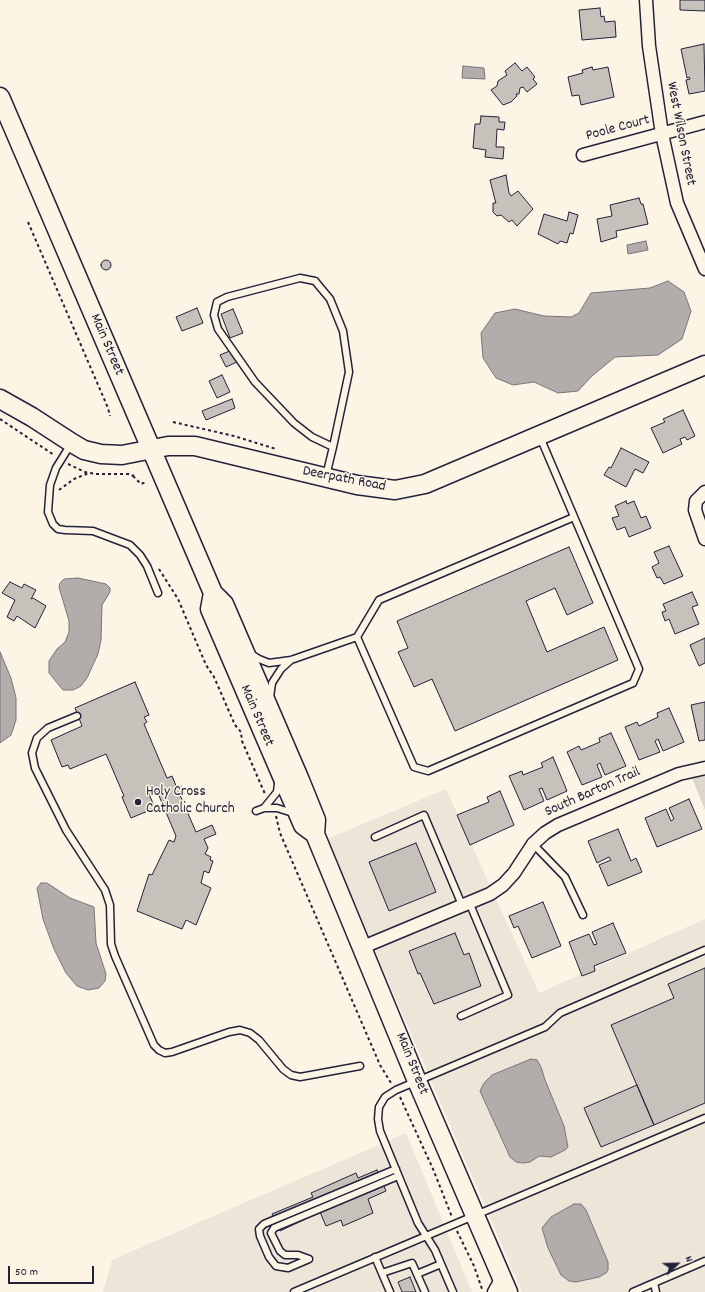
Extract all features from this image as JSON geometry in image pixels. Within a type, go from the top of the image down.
[{"type":"main road","name":"Main Street","points":[[0,97],[213,592],[224,604],[316,820],[315,834],[363,947],[417,1081],[476,1216],[501,1287]]},
{"type":"main road","name":"Deerpath Road","points":[[0,399],[32,417],[84,450],[101,454],[122,455],[168,446],[195,446],[357,484],[395,490],[425,484],[705,365]]},
{"type":"main road","name":"Main Street","points":[[213,592],[210,609],[300,819],[303,825],[315,834]]},
{"type":"street","name":"West Wilson Street","points":[[646,0],[648,46],[662,134],[678,203],[705,269]]},
{"type":"street","name":"Poole Court","points":[[583,155],[705,122]]},
{"type":"street","points":[[705,492],[696,501],[695,510],[705,538]]},
{"type":"street","name":"South Barton Trail","points":[[363,947],[490,894],[503,885],[533,844],[544,833],[558,825],[679,774],[705,768]]},
{"type":"lane","points":[[326,477],[333,447],[350,372],[342,331],[330,299],[315,281],[300,278],[227,297],[217,302],[214,315],[218,329],[254,382],[294,423],[312,437],[333,447]]},
{"type":"lane","points":[[357,637],[414,767],[428,771],[633,683],[639,669],[539,436]]},
{"type":"lane","points":[[72,443],[56,468],[50,485],[48,512],[52,524],[58,529],[93,532],[130,545],[140,555],[147,566],[158,593]]},
{"type":"lane","points":[[239,638],[253,656],[273,663],[291,660],[357,637],[379,600],[574,517]]},
{"type":"lane","points":[[272,716],[270,695],[272,683],[281,669],[291,660]]},
{"type":"lane","points":[[77,716],[48,728],[37,738],[32,753],[35,768],[66,830],[105,890],[110,905],[111,944],[154,1045],[165,1053],[172,1052],[229,1032],[240,1030],[250,1033],[258,1040],[283,1069],[291,1075],[300,1077],[360,1066]]},
{"type":"lane","points":[[264,808],[279,786],[276,762]]},
{"type":"lane","points":[[256,811],[264,808],[285,809],[300,819]]},
{"type":"lane","points":[[375,837],[424,815],[508,995],[461,1016]]},
{"type":"lane","points":[[533,844],[565,877],[583,915]]},
{"type":"lane","points":[[453,1292],[441,1264],[418,1223],[380,1131],[378,1120],[379,1107],[385,1097],[396,1090],[545,1027],[560,1013],[705,950]]},
{"type":"lane","points":[[294,1292],[705,1118]]},
{"type":"lane","points":[[396,1169],[264,1224],[259,1229],[260,1236],[269,1257],[276,1266],[288,1268],[309,1259],[298,1255],[285,1254],[280,1251],[271,1232],[274,1228],[398,1176]]},
{"type":"lane","points":[[375,1258],[390,1292]]},
{"type":"lane","points":[[633,1292],[705,1261]]},
{"type":"lane","points":[[382,1273],[412,1262],[425,1292]]},
{"type":"lane","points":[[417,1274],[441,1264]]},
{"type":"lane","points":[[654,1283],[656,1292]]},
{"type":"path","points":[[28,222],[108,408],[110,416]]},
{"type":"path","points":[[0,418],[56,456]]},
{"type":"path","points":[[173,422],[234,436],[277,450]]},
{"type":"path","points":[[67,464],[89,473],[129,474],[141,484],[146,482]]},
{"type":"path","points":[[133,476],[134,472]]},
{"type":"path","points":[[57,495],[59,489],[64,484],[89,473]]},
{"type":"path","points":[[158,568],[178,599],[206,665],[214,677],[235,725],[240,732],[242,741],[264,793],[268,797]]},
{"type":"path","points":[[275,813],[280,832],[380,1065],[396,1090],[434,1169],[455,1224],[484,1292]]},
{"type":"shaded area","points":[[463,66],[484,68],[485,79],[462,78]]},
{"type":"shaded area","points":[[646,241],[648,250],[628,254],[627,245]]},
{"type":"shaded area","points":[[668,281],[684,292],[691,311],[682,339],[658,355],[615,357],[592,376],[578,391],[558,393],[534,382],[513,385],[496,378],[483,358],[481,333],[495,313],[515,309],[544,316],[571,317],[579,313],[591,293],[650,288]]},
{"type":"shaded area","points":[[78,578],[106,584],[110,588],[110,592],[102,605],[101,640],[98,654],[87,678],[81,686],[73,690],[63,690],[49,673],[49,661],[57,649],[65,642],[69,632],[69,621],[59,587],[60,583],[64,579]]},
{"type":"shaded area","points":[[0,652],[11,678],[16,698],[16,720],[11,735],[0,743]]},
{"type":"shaded area","points":[[705,768],[705,810],[689,770]]},
{"type":"shaded area","points":[[446,789],[539,993],[705,919],[705,1292],[522,1292],[327,839]]},
{"type":"shaded area","points":[[41,883],[47,883],[70,898],[94,907],[96,943],[106,974],[105,981],[99,988],[88,990],[77,986],[66,973],[54,949],[43,919],[37,888]]},
{"type":"shaded area","points":[[531,1059],[537,1060],[541,1067],[564,1126],[568,1147],[551,1157],[539,1156],[530,1162],[523,1163],[516,1162],[510,1157],[480,1091],[484,1083],[492,1075]]},
{"type":"shaded area","points":[[406,1133],[472,1292],[103,1292],[112,1260]]},
{"type":"shaded area","points":[[574,1204],[581,1204],[586,1210],[608,1262],[608,1270],[606,1273],[599,1277],[576,1282],[569,1281],[561,1275],[548,1248],[542,1228],[551,1217]]},
{"type":"building","points":[[680,0],[705,0],[705,11],[680,10]]},
{"type":"building","points":[[600,8],[601,17],[604,16],[605,22],[615,21],[616,37],[582,40],[579,10]]},
{"type":"building","points":[[704,44],[705,91],[689,94],[686,80],[690,79],[689,77],[687,78],[681,49]]},
{"type":"building","points":[[515,63],[522,71],[527,67],[535,77],[533,79],[537,84],[527,92],[523,87],[520,88],[519,94],[516,94],[517,96],[511,102],[503,105],[491,90],[497,86],[498,81],[507,75],[505,71]]},
{"type":"building","points":[[592,67],[593,70],[608,67],[614,97],[581,105],[579,95],[572,96],[568,77],[583,73],[582,70]]},
{"type":"building","points":[[481,116],[499,117],[499,122],[505,122],[504,130],[497,129],[496,147],[504,147],[503,159],[485,157],[486,150],[473,148],[475,124],[480,124]]},
{"type":"building","points":[[506,175],[509,193],[511,196],[518,191],[533,209],[517,226],[512,220],[509,222],[501,215],[497,216],[493,212],[493,203],[496,203],[490,180]]},
{"type":"building","points":[[639,198],[641,204],[643,204],[648,224],[616,231],[617,237],[601,242],[597,219],[612,216],[610,205]]},
{"type":"building","points":[[569,212],[578,215],[573,234],[570,233],[567,243],[560,241],[558,244],[538,234],[544,214],[567,221]]},
{"type":"building","points":[[104,260],[108,260],[111,265],[108,270],[104,270],[101,267],[101,263]]},
{"type":"building","points":[[197,308],[203,323],[182,331],[176,317]]},
{"type":"building","points":[[233,309],[243,333],[230,338],[221,314]]},
{"type":"building","points":[[232,350],[237,362],[226,367],[220,355]]},
{"type":"building","points":[[222,375],[230,392],[217,398],[209,381]]},
{"type":"building","points":[[232,399],[235,408],[206,420],[202,411]]},
{"type":"building","points":[[683,410],[695,436],[687,440],[685,437],[680,439],[682,444],[663,453],[651,428],[665,422],[663,419]]},
{"type":"building","points":[[621,448],[649,462],[643,473],[635,469],[626,487],[604,475],[609,467],[611,468]]},
{"type":"building","points":[[626,501],[627,504],[634,501],[641,518],[646,516],[651,528],[629,537],[625,527],[617,530],[612,518],[619,516],[615,506]]},
{"type":"building","points":[[669,546],[683,576],[664,584],[660,577],[657,578],[652,567],[659,563],[654,552]]},
{"type":"building","points":[[569,547],[593,603],[567,615],[555,588],[526,601],[547,652],[604,627],[618,660],[455,731],[432,679],[414,687],[398,652],[408,648],[397,621]]},
{"type":"building","points":[[10,582],[22,588],[24,584],[36,590],[31,599],[33,598],[46,606],[35,628],[17,616],[14,621],[7,617],[15,600],[2,593]]},
{"type":"building","points":[[692,592],[698,605],[692,607],[699,624],[675,634],[669,619],[665,621],[662,612],[666,611],[663,604]]},
{"type":"building","points":[[705,638],[705,663],[699,666],[690,645]]},
{"type":"building","name":"Holy Cross Catholic Church","points":[[135,682],[149,715],[144,717],[147,722],[144,724],[167,778],[172,776],[177,788],[181,786],[184,794],[180,795],[196,832],[212,825],[216,834],[204,839],[208,848],[205,854],[211,857],[210,860],[213,861],[209,873],[204,871],[201,883],[211,888],[196,925],[186,920],[182,929],[137,911],[149,874],[152,875],[169,840],[174,842],[176,836],[157,791],[149,794],[155,808],[131,818],[122,797],[124,796],[106,754],[70,769],[68,765],[62,767],[51,740],[82,726],[75,708]]},
{"type":"building","points":[[705,702],[705,740],[699,741],[691,705]]},
{"type":"building","points":[[669,708],[684,742],[663,751],[658,739],[655,741],[660,752],[639,760],[625,727],[637,722],[639,726],[658,717],[657,713]]},
{"type":"building","points":[[611,733],[626,766],[605,775],[600,763],[597,765],[602,777],[582,785],[567,752],[579,746],[581,750],[600,742],[599,738]]},
{"type":"building","points":[[553,757],[567,791],[547,800],[542,788],[539,789],[544,801],[524,810],[509,776],[522,771],[523,775],[543,767],[541,763]]},
{"type":"building","points":[[500,791],[514,825],[470,845],[457,815],[489,802],[487,797]]},
{"type":"building","points":[[689,799],[702,829],[657,847],[645,818],[666,809],[671,821],[674,819],[669,808]]},
{"type":"building","points":[[618,829],[631,861],[636,858],[642,872],[608,886],[599,865],[611,860],[609,857],[597,863],[588,841]]},
{"type":"building","points":[[416,843],[436,892],[389,911],[369,862]]},
{"type":"building","points":[[543,902],[561,946],[532,958],[518,926],[514,928],[509,916]]},
{"type":"building","points":[[613,923],[626,953],[594,966],[595,971],[582,976],[569,942],[589,934],[594,945],[597,944],[592,932]]},
{"type":"building","points":[[455,933],[464,955],[469,953],[481,986],[434,1004],[420,973],[418,974],[409,951]]},
{"type":"building","points":[[705,968],[705,1103],[654,1125],[611,1025],[674,998],[668,984]]},
{"type":"building","points":[[637,1085],[654,1125],[601,1147],[584,1108]]},
{"type":"building","points":[[377,1170],[386,1191],[368,1199],[373,1213],[343,1226],[341,1220],[326,1226],[320,1212],[280,1231],[272,1214],[313,1197],[311,1193],[356,1173],[358,1178]]},
{"type":"building","points":[[410,1277],[416,1292],[402,1292],[398,1282]]},
{"type":"place","name":"Holy Cross Catholic Church","points":[[138,802]]}]
